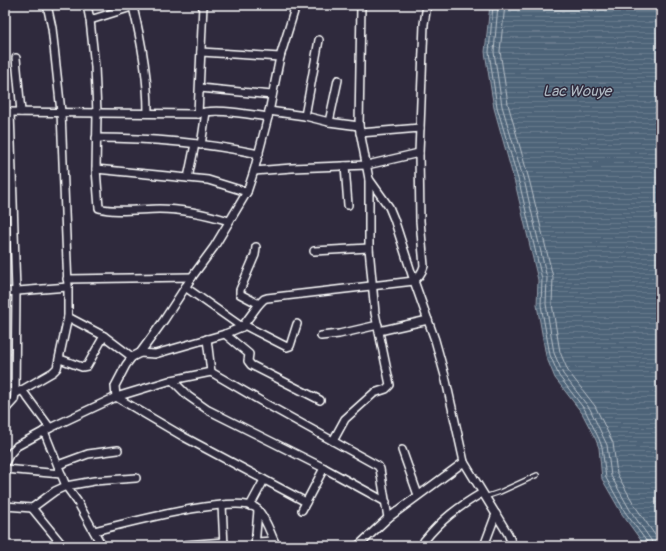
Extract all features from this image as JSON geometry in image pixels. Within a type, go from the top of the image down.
[{"type":"street","points":[[5,410],[19,392],[53,372],[57,368],[68,317],[61,112],[52,28],[47,5]]},
{"type":"street","points":[[87,5],[95,67],[97,113],[96,169],[100,209],[180,210],[198,212],[229,221]]},
{"type":"street","points":[[198,114],[203,5]]},
{"type":"street","points":[[116,397],[115,386],[117,381],[132,357],[140,353],[164,320],[185,287],[214,247],[247,192],[259,154],[269,114],[280,58],[296,5]]},
{"type":"street","points":[[333,441],[345,419],[374,393],[386,389],[390,385],[378,328],[369,248],[369,179],[360,130],[361,5]]},
{"type":"street","points":[[140,353],[155,354],[225,334],[243,326],[259,304],[267,298],[414,281],[423,272],[424,266],[420,221],[419,153],[426,5]]},
{"type":"street","points":[[90,20],[136,6],[148,86],[148,113]]},
{"type":"street","points":[[305,116],[319,40]]},
{"type":"street","points":[[201,52],[280,58]]},
{"type":"street","points":[[16,58],[21,112]]},
{"type":"street","points":[[329,122],[338,80]]},
{"type":"street","points":[[200,88],[272,95]]},
{"type":"street","points":[[102,546],[77,501],[66,486],[47,430],[19,392],[16,291],[7,112],[198,114],[206,112],[232,112],[305,116],[360,130],[420,128]]},
{"type":"street","points":[[188,178],[206,112]]},
{"type":"street","points":[[96,138],[133,138],[231,148],[259,154]]},
{"type":"street","points":[[254,171],[367,165],[419,153]]},
{"type":"street","points":[[345,166],[348,204]]},
{"type":"street","points":[[96,169],[210,181],[247,192]]},
{"type":"street","points":[[369,179],[389,207],[394,219],[435,340],[445,376],[464,462],[496,514],[513,546]]},
{"type":"street","points":[[256,247],[255,256],[240,290],[240,294],[259,304]]},
{"type":"street","points":[[314,251],[369,248]]},
{"type":"street","points":[[67,279],[192,277]]},
{"type":"street","points":[[5,292],[68,287]]},
{"type":"street","points":[[185,287],[243,326],[287,347],[290,346],[297,324]]},
{"type":"street","points":[[68,317],[104,336],[132,357]]},
{"type":"street","points":[[322,336],[428,320]]},
{"type":"street","points":[[225,334],[249,354],[248,361],[251,365],[320,400]]},
{"type":"street","points":[[60,359],[82,367],[88,366],[104,336]]},
{"type":"street","points":[[207,339],[211,372]]},
{"type":"street","points":[[5,463],[9,455],[17,446],[116,397],[172,380],[211,372],[380,467],[388,518]]},
{"type":"street","points":[[172,380],[188,396],[208,410],[324,468],[386,502]]},
{"type":"street","points":[[116,397],[184,437],[306,502]]},
{"type":"street","points":[[58,465],[88,454],[118,450]]},
{"type":"street","points":[[402,450],[418,495]]},
{"type":"street","points":[[358,546],[388,518],[464,462]]},
{"type":"street","points":[[302,510],[324,468]]},
{"type":"street","points":[[5,469],[61,474]]},
{"type":"street","points":[[5,506],[32,508],[55,491],[66,486],[99,480],[136,478]]},
{"type":"street","points":[[250,506],[264,480]]},
{"type":"street","points":[[424,541],[446,517],[458,507],[484,495]]},
{"type":"street","points":[[94,531],[180,511],[222,505],[250,506],[258,510],[275,544],[256,544],[258,510]]},
{"type":"street","points":[[185,545],[224,544],[222,505]]},
{"type":"street","points":[[32,508],[62,546]]},
{"type":"street","points":[[484,546],[496,514]]},
{"type":"lane","points":[[484,495],[500,492],[537,475]]},
{"type":"water","name":"Lac Wouye","points":[[490,5],[661,5],[661,546],[645,546],[622,514],[602,479],[599,448],[596,440],[582,413],[555,378],[546,356],[537,305],[538,280],[516,187],[494,108],[485,52]]}]
